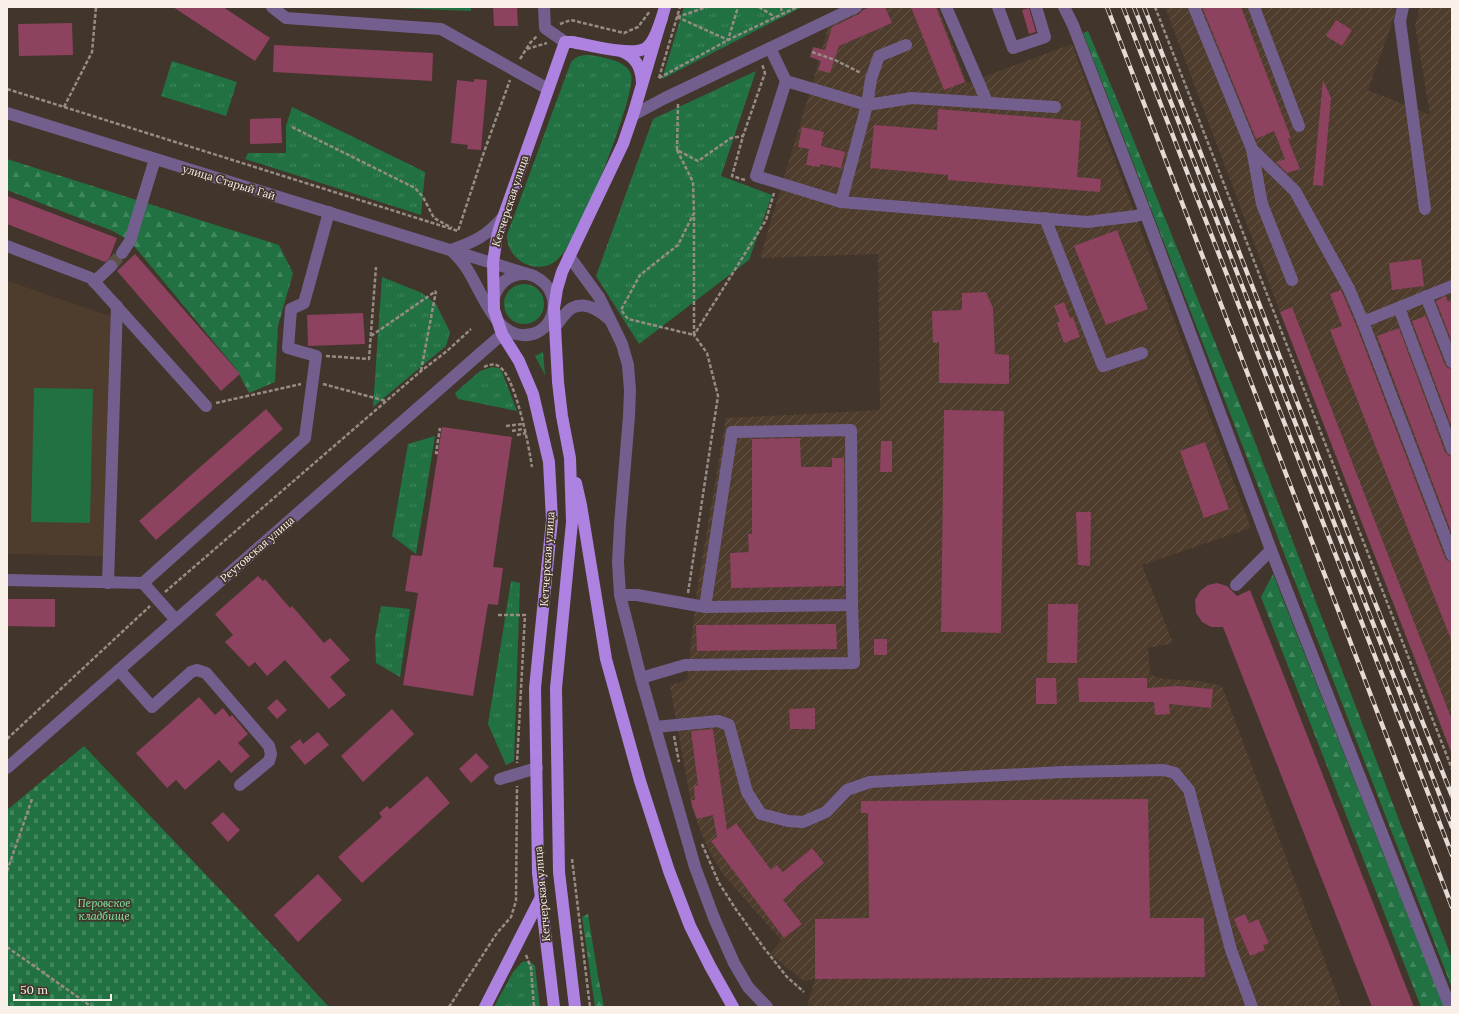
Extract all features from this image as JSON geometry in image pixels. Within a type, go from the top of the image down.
[{"type":"main road","name":"Кетчерская улица","points":[[554,1007],[538,873],[536,688],[552,520],[549,462],[533,394],[519,361],[496,318],[493,302],[493,263],[496,242],[503,217],[548,88],[562,40],[626,52],[634,51],[647,47],[655,35],[664,12]]},
{"type":"main road","name":"Кетчерская улица","points":[[575,1007],[559,872],[556,688],[572,522],[570,458],[562,416],[554,308],[559,281],[569,256],[623,144],[664,12]]},
{"type":"main road","name":"Кетчерская улица","points":[[618,50],[629,55],[637,63],[641,75],[641,89]]},
{"type":"main road","points":[[570,458],[581,505],[606,659],[640,780],[669,871],[690,926],[710,966],[734,1007]]},
{"type":"main road","points":[[485,1007],[541,897]]},
{"type":"street","points":[[272,7],[286,18],[441,28],[548,88]]},
{"type":"street","points":[[544,7],[545,28],[562,40]]},
{"type":"street","points":[[633,115],[665,98],[856,7]]},
{"type":"street","points":[[946,7],[987,102]]},
{"type":"street","points":[[998,7],[1013,48],[1045,37],[1036,7]]},
{"type":"street","points":[[1064,7],[1073,26],[1145,213],[1271,550],[1450,1007]]},
{"type":"street","points":[[1194,7],[1252,149],[1262,204],[1292,280]]},
{"type":"street","points":[[1254,7],[1299,126]]},
{"type":"street","points":[[1403,7],[1400,21],[1424,209]]},
{"type":"street","points":[[841,202],[867,105],[871,79],[879,56],[906,45]]},
{"type":"street","points":[[770,48],[786,81],[756,176],[841,202],[1087,222],[1136,216],[1145,213]]},
{"type":"street","points":[[786,81],[867,105],[912,98],[1055,107]]},
{"type":"street","name":"улица Старый Гай","points":[[7,113],[534,276],[545,282],[549,288],[553,299],[554,308]]},
{"type":"street","points":[[1252,149],[1295,191],[1348,289],[1363,322],[1452,555]]},
{"type":"street","points":[[122,253],[130,241],[155,159]]},
{"type":"street","points":[[7,580],[142,583],[305,438],[316,356],[288,348],[291,309],[304,303],[329,212]]},
{"type":"street","points":[[496,318],[481,296],[467,269],[451,250],[469,244],[486,235],[503,217]]},
{"type":"street","points":[[1045,218],[1103,366],[1142,353]]},
{"type":"street","points":[[7,246],[91,278],[206,406]]},
{"type":"street","points":[[569,256],[599,297],[622,344],[628,365],[630,377],[629,416],[618,562],[620,595],[641,678],[695,867],[714,918],[734,963],[748,987],[767,1007]]},
{"type":"street","points":[[94,282],[111,266]]},
{"type":"street","points":[[493,302],[499,286],[510,277],[522,274],[534,276]]},
{"type":"street","points":[[1363,322],[1452,286]]},
{"type":"street","points":[[1426,296],[1452,362]]},
{"type":"street","points":[[108,582],[117,306]]},
{"type":"street","points":[[555,327],[571,309],[577,306],[595,308],[611,321]]},
{"type":"street","points":[[504,332],[526,335],[534,333],[547,324],[554,308]]},
{"type":"street","points":[[1399,308],[1452,450]]},
{"type":"street","name":"Реутовская улица","points":[[7,768],[504,332]]},
{"type":"street","points":[[641,678],[684,665],[854,663],[852,604],[851,430],[732,432],[705,607]]},
{"type":"street","points":[[1236,585],[1271,550]]},
{"type":"street","points":[[142,583],[176,620]]},
{"type":"street","points":[[620,595],[636,596],[705,607],[852,604]]},
{"type":"street","points":[[119,670],[152,707],[190,672],[197,670],[206,673],[269,746],[271,754],[269,761],[240,785]]},
{"type":"street","points":[[655,727],[718,721],[728,725],[747,792],[761,814],[788,821],[803,822],[826,812],[847,790],[870,782],[1063,772],[1164,770],[1175,773],[1188,790],[1232,950],[1252,1007]]},
{"type":"street","points":[[500,779],[537,768]]},
{"type":"path","points":[[64,107],[92,52],[96,7]]},
{"type":"path","points":[[458,231],[484,152],[514,69],[530,43],[545,28],[571,20],[624,33],[638,27],[649,14],[651,7]]},
{"type":"path","points":[[680,7],[659,78],[728,40],[797,7]]},
{"type":"path","points":[[677,17],[706,7]]},
{"type":"path","points":[[728,40],[738,7]]},
{"type":"path","points":[[759,7],[775,17]]},
{"type":"path","points":[[781,7],[782,14]]},
{"type":"path","points":[[1156,7],[1452,769]]},
{"type":"path","points":[[677,17],[728,40]]},
{"type":"path","points":[[526,49],[562,40]]},
{"type":"path","points":[[812,52],[835,60],[871,79]]},
{"type":"path","points":[[746,181],[732,176],[743,136],[765,73],[761,62]]},
{"type":"path","points":[[7,89],[458,231]]},
{"type":"path","points":[[678,102],[677,150],[693,182],[694,334],[707,354],[718,396],[686,604]]},
{"type":"path","points":[[292,127],[415,188],[423,196],[434,218],[458,231]]},
{"type":"path","points":[[677,150],[698,161],[731,138],[743,136]]},
{"type":"path","points":[[694,334],[766,220],[775,191],[779,192]]},
{"type":"path","points":[[694,213],[678,245],[640,275],[621,310],[628,319],[694,334]]},
{"type":"path","points":[[316,356],[369,359],[376,267]]},
{"type":"path","points":[[371,336],[436,291],[421,370]]},
{"type":"path","points":[[7,739],[157,599],[421,370],[447,351],[471,329]]},
{"type":"path","points":[[480,370],[487,366],[496,365],[505,371],[522,417],[532,467]]},
{"type":"path","points":[[206,406],[312,382],[386,401]]},
{"type":"path","points":[[506,426],[523,424]]},
{"type":"path","points":[[438,453],[436,453],[440,428]]},
{"type":"path","points":[[512,431],[524,429]]},
{"type":"path","points":[[517,435],[526,433]]},
{"type":"path","points":[[449,1007],[496,933],[511,917],[516,900],[517,774],[525,615],[498,615]]},
{"type":"path","points":[[672,725],[680,768]]},
{"type":"path","points":[[7,871],[32,799]]},
{"type":"path","points":[[700,838],[719,883],[736,912],[787,977],[804,992]]},
{"type":"path","points":[[571,851],[590,1007]]},
{"type":"path","points":[[511,917],[531,968],[534,1007]]},
{"type":"path","points":[[7,947],[92,1007]]},
{"type":"shaded area","points":[[862,7],[938,7],[967,83],[1072,44],[1251,528],[1142,565],[1173,643],[1148,648],[1150,675],[1163,679],[1199,681],[1222,686],[1342,1007],[807,1007],[815,979],[804,981],[770,954],[781,940],[722,873],[707,847],[692,809],[670,686],[687,679],[697,590],[726,418],[880,410],[878,254],[760,258],[830,20]]},
{"type":"shaded area","points":[[1165,7],[1396,7],[1395,15],[1368,90],[1430,115],[1415,25],[1420,7],[1452,7],[1452,756],[1280,312]]},
{"type":"shaded area","points":[[7,282],[11,282],[113,317],[105,556],[8,554]]},
{"type":"green space","points":[[372,7],[471,7],[471,11]]},
{"type":"green space","points":[[684,7],[802,7],[662,79]]},
{"type":"green space","points":[[1088,31],[1250,429],[1452,959],[1452,988],[1083,33]]},
{"type":"green space","points":[[589,55],[619,62],[628,69],[631,74],[631,84],[627,102],[603,173],[573,239],[557,260],[549,265],[541,267],[532,266],[524,263],[512,252],[508,244],[507,235],[571,62],[579,56]]},
{"type":"green space","points":[[172,61],[237,82],[226,116],[161,96]]},
{"type":"green space","points":[[756,71],[721,176],[772,195],[749,260],[639,344],[596,276],[653,119]]},
{"type":"green space","points":[[292,107],[425,172],[421,215],[245,159],[248,153],[286,153],[286,126]]},
{"type":"green space","points":[[7,159],[279,245],[293,273],[278,326],[275,382],[249,393],[237,370],[130,241],[113,231],[7,190]]},
{"type":"green space","points":[[382,277],[422,293],[436,304],[450,332],[446,346],[373,407]]},
{"type":"green space","points":[[524,284],[532,286],[538,290],[542,296],[544,304],[542,312],[538,318],[532,322],[524,324],[516,322],[510,318],[506,312],[504,304],[506,296],[510,290],[516,286]]},
{"type":"green space","points":[[543,352],[545,375],[535,356]]},
{"type":"green space","points":[[492,367],[499,368],[502,372],[517,411],[458,399],[455,393],[480,371]]},
{"type":"green space","points":[[34,388],[93,389],[90,523],[31,522]]},
{"type":"green space","points":[[435,436],[416,554],[392,536],[408,444]]},
{"type":"green space","points":[[1273,574],[1444,1007],[1421,1007],[1261,597]]},
{"type":"green space","points":[[511,581],[520,583],[514,761],[506,765],[488,724]]},
{"type":"green space","points":[[381,606],[410,609],[400,677],[376,663],[375,637]]},
{"type":"green space","name":"Перовское кладбище","points":[[84,746],[329,1007],[7,1007],[7,810]]},
{"type":"green space","points":[[588,914],[604,1007],[595,1007],[582,917]]},
{"type":"green space","points":[[529,961],[535,966],[540,1007],[494,1007],[513,972],[522,962]]},
{"type":"building","points":[[173,7],[223,7],[270,38],[255,61]]},
{"type":"building","points":[[493,7],[517,7],[518,26],[494,26]]},
{"type":"building","points":[[870,7],[885,7],[892,23],[839,46],[830,73],[818,70],[821,61],[810,57],[813,47],[825,50],[832,27]]},
{"type":"building","points":[[911,7],[936,7],[965,82],[944,90]]},
{"type":"building","points":[[1202,7],[1241,7],[1291,138],[1288,139],[1300,169],[1287,173],[1276,162],[1285,159],[1274,131],[1256,139]]},
{"type":"building","points":[[1029,8],[1036,32],[1029,34],[1022,10]]},
{"type":"building","points":[[1336,20],[1352,30],[1342,46],[1326,36]]},
{"type":"building","points":[[72,23],[73,55],[19,56],[18,24]]},
{"type":"building","points":[[274,45],[433,53],[432,81],[273,72]]},
{"type":"building","points":[[474,79],[487,80],[481,150],[467,149],[468,145],[451,143],[457,80],[474,82]]},
{"type":"building","points":[[1323,80],[1331,98],[1323,186],[1313,185]]},
{"type":"building","points":[[938,109],[1081,121],[1077,177],[1101,179],[1100,192],[948,180],[948,175],[870,168],[874,125],[937,130]]},
{"type":"building","points":[[281,118],[282,143],[250,144],[250,119]]},
{"type":"building","points":[[802,127],[824,132],[821,146],[845,152],[841,168],[820,164],[820,167],[806,165],[809,149],[798,147]]},
{"type":"building","points":[[7,196],[117,238],[109,259],[105,262],[7,224]]},
{"type":"building","points":[[1117,230],[1148,309],[1106,325],[1074,246]]},
{"type":"building","points":[[135,254],[240,374],[221,391],[117,271]]},
{"type":"building","points":[[1421,259],[1424,286],[1392,290],[1389,263]]},
{"type":"building","points":[[1341,290],[1356,325],[1445,558],[1452,562],[1452,642],[1330,330],[1342,326],[1330,294]]},
{"type":"building","points":[[986,292],[993,308],[995,354],[1009,355],[1009,384],[939,383],[939,342],[933,343],[932,311],[962,310],[962,293]]},
{"type":"building","points":[[1446,296],[1448,302],[1452,301],[1452,342],[1436,301]]},
{"type":"building","points":[[1064,302],[1070,318],[1073,317],[1080,337],[1064,343],[1057,323],[1060,322],[1054,306]]},
{"type":"building","points":[[1292,307],[1452,720],[1452,754],[1280,312]]},
{"type":"building","points":[[363,313],[365,344],[308,346],[307,315]]},
{"type":"building","points":[[1426,316],[1445,365],[1452,369],[1452,428],[1412,321]]},
{"type":"building","points":[[1399,328],[1445,452],[1452,456],[1452,534],[1377,336]]},
{"type":"building","points":[[266,409],[283,429],[156,540],[139,521]]},
{"type":"building","points":[[944,410],[1004,411],[1001,633],[941,632]]},
{"type":"building","points":[[442,427],[512,437],[493,567],[503,568],[498,605],[488,604],[473,696],[403,685],[418,593],[405,591],[411,555],[422,556]]},
{"type":"building","points":[[800,438],[801,467],[832,467],[832,458],[844,458],[844,586],[731,588],[730,553],[749,552],[748,534],[752,534],[752,439]]},
{"type":"building","points":[[881,441],[892,441],[892,472],[880,472]]},
{"type":"building","points":[[1205,442],[1229,509],[1204,518],[1180,451]]},
{"type":"building","points":[[1076,512],[1091,512],[1090,566],[1078,565]]},
{"type":"building","points":[[258,576],[263,581],[265,579],[290,608],[292,606],[324,643],[330,638],[350,660],[330,677],[346,695],[329,709],[285,660],[267,676],[255,662],[249,667],[225,642],[233,635],[215,614]]},
{"type":"building","points":[[1217,583],[1227,586],[1237,596],[1250,590],[1414,1007],[1372,1007],[1223,627],[1211,627],[1202,622],[1196,613],[1195,600],[1200,591],[1208,585]]},
{"type":"building","points":[[7,599],[55,599],[55,627],[7,626]]},
{"type":"building","points":[[1048,604],[1078,604],[1077,663],[1047,663]]},
{"type":"building","points":[[836,624],[837,649],[697,651],[696,625]]},
{"type":"building","points":[[874,639],[887,639],[887,655],[874,655]]},
{"type":"building","points":[[1036,678],[1056,678],[1057,704],[1036,704]]},
{"type":"building","points":[[1078,678],[1147,678],[1147,688],[1177,686],[1213,689],[1211,708],[1169,704],[1170,714],[1155,715],[1154,702],[1079,702]]},
{"type":"building","points":[[199,697],[215,715],[223,708],[230,717],[232,715],[248,734],[238,743],[250,756],[231,773],[219,760],[185,790],[176,780],[167,788],[136,753]]},
{"type":"building","points":[[277,699],[287,710],[277,719],[267,708]]},
{"type":"building","points":[[815,708],[815,729],[790,729],[789,709]]},
{"type":"building","points":[[392,709],[414,734],[363,782],[341,756]]},
{"type":"building","points":[[713,729],[727,830],[736,823],[771,870],[777,865],[783,872],[812,848],[824,863],[783,900],[802,924],[784,938],[711,841],[717,837],[713,815],[697,819],[693,808],[691,800],[695,800],[694,786],[698,785],[691,731]]},
{"type":"building","points":[[318,732],[329,745],[305,765],[290,747],[300,739],[303,744]]},
{"type":"building","points":[[476,753],[489,767],[471,783],[459,769]]},
{"type":"building","points":[[427,776],[450,803],[362,883],[338,857],[382,817],[379,813],[387,806],[390,809]]},
{"type":"building","points":[[1148,799],[1150,918],[1204,918],[1205,977],[815,979],[815,919],[869,918],[868,813],[861,813],[861,801]]},
{"type":"building","points":[[223,812],[240,830],[228,842],[211,823]]},
{"type":"building","points":[[318,874],[342,900],[298,942],[274,915]]},
{"type":"building","points":[[1245,914],[1249,923],[1258,919],[1269,943],[1263,945],[1265,950],[1250,956],[1234,919]]},
{"type":"tunnel","points":[[111,266],[122,253]]},
{"type":"railway","points":[[1107,7],[1452,907]]},
{"type":"railway","points":[[1123,7],[1452,855]]},
{"type":"railway","points":[[1134,7],[1452,827]]},
{"type":"railway","points":[[1144,7],[1372,595],[1452,796]]}]
